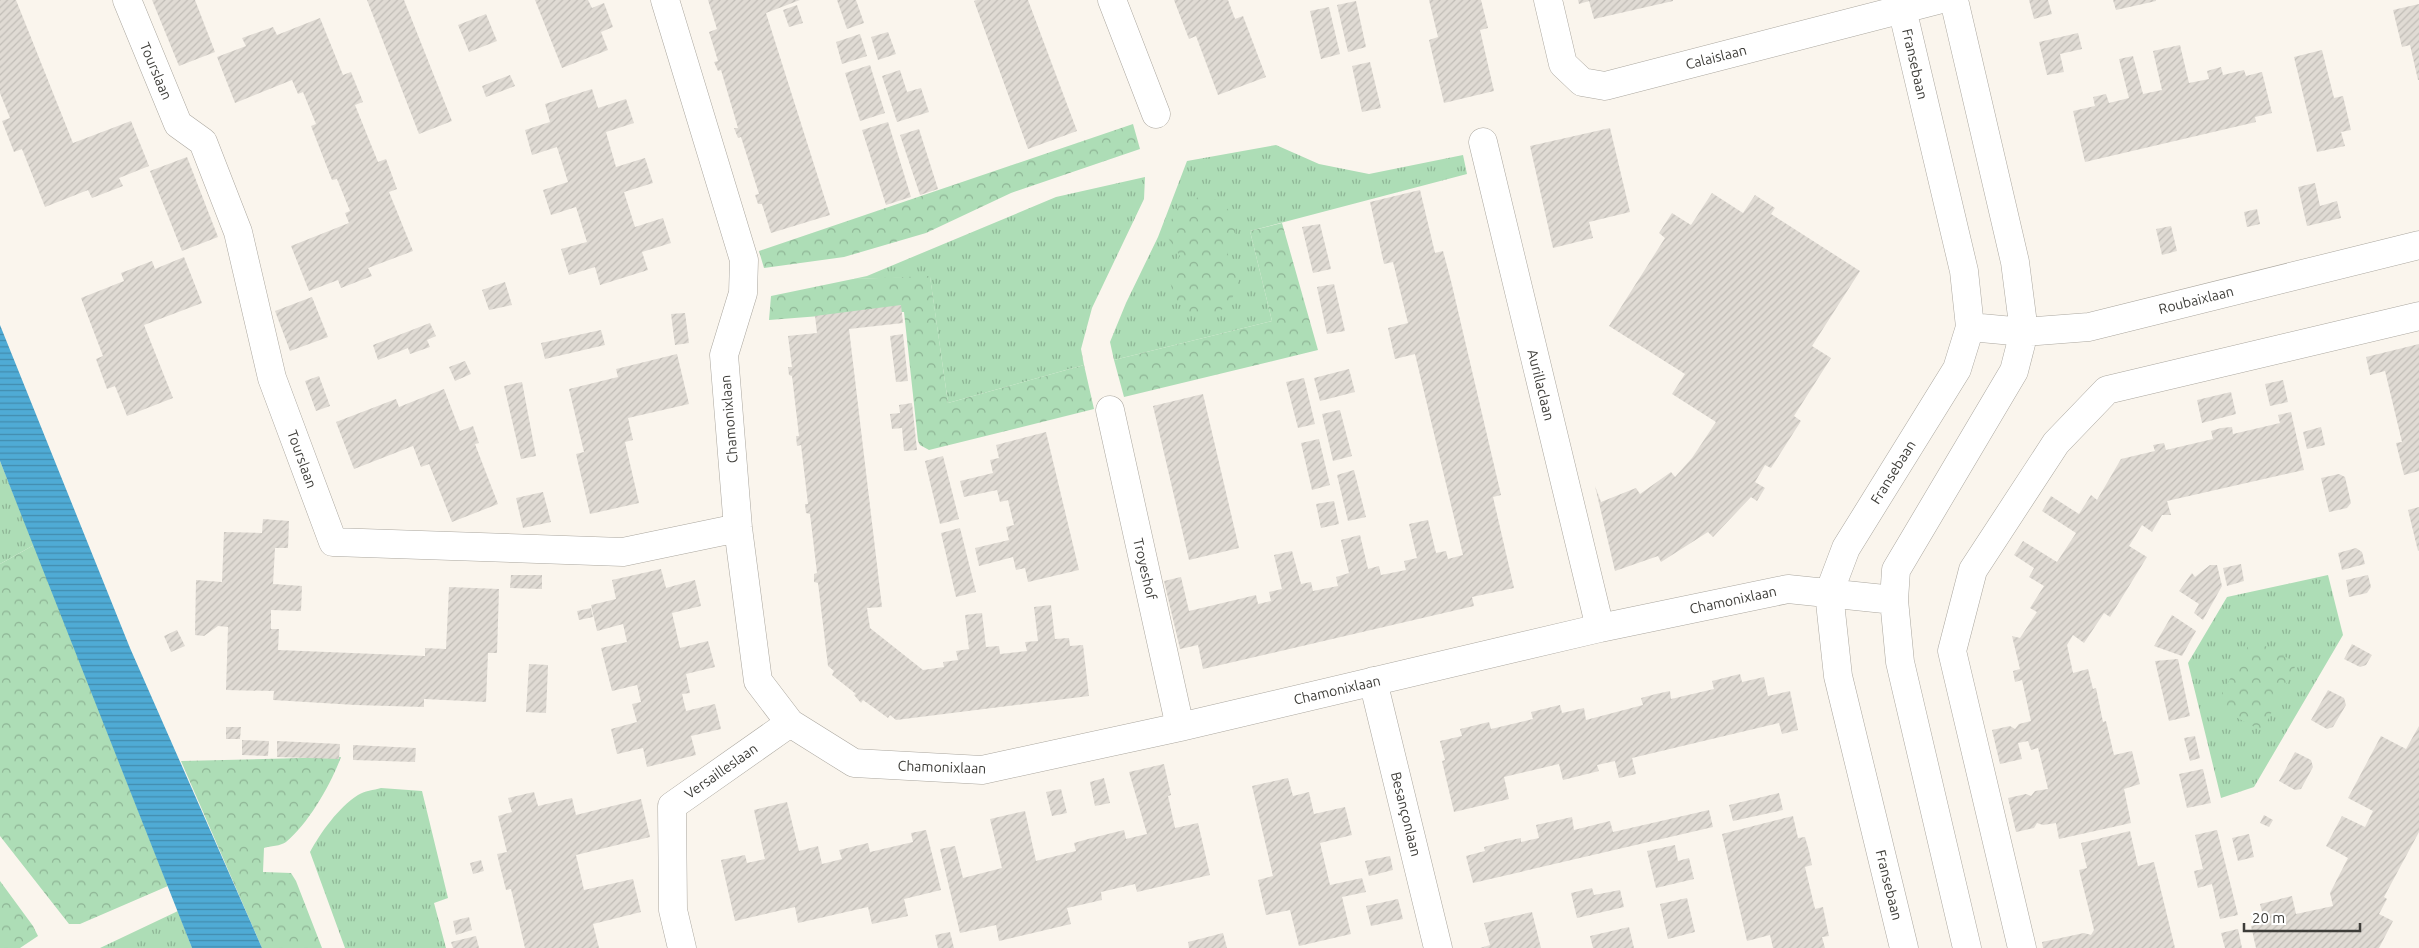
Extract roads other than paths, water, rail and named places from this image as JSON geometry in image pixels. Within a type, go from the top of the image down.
[{"type":"street","name":"Tourslaan","points":[[127,0],[178,124],[203,142],[238,232],[272,378],[333,542],[623,552],[738,528]]},
{"type":"street","name":"Chamonixlaan","points":[[665,0],[744,260],[743,292],[724,355],[738,528],[758,681],[790,724],[854,763],[982,770],[1180,727],[1600,628],[1788,589],[1894,600]]},
{"type":"street","points":[[1112,0],[1156,114]]},
{"type":"street","name":"Calaislaan","points":[[1548,0],[1563,64],[1582,82],[1605,86],[1901,5],[1938,0]]},
{"type":"street","points":[[1954,0],[2015,262],[2024,332],[2014,371],[1896,570],[1894,600],[1900,662],[1967,948]]},
{"type":"street","name":"Fransebaan","points":[[1901,5],[1964,271],[1970,327],[1957,369],[1846,548],[1829,593],[1838,676],[1904,948]]},
{"type":"street","name":"Aurillaclaan","points":[[1483,142],[1600,628]]},
{"type":"street","name":"Roubaixlaan","points":[[1970,327],[2024,332],[2089,327],[2419,244]]},
{"type":"street","points":[[2022,948],[1952,651],[1972,570],[2056,443],[2107,390],[2419,316]]},
{"type":"street","name":"Troyeshof","points":[[1110,410],[1180,727]]},
{"type":"street","name":"Besançonlaan","points":[[1373,681],[1438,948]]},
{"type":"street","name":"Versailleslaan","points":[[682,948],[673,910],[672,806],[790,724]]},
{"type":"water","points":[[0,325],[130,648],[262,948],[192,948],[0,461]]}]
